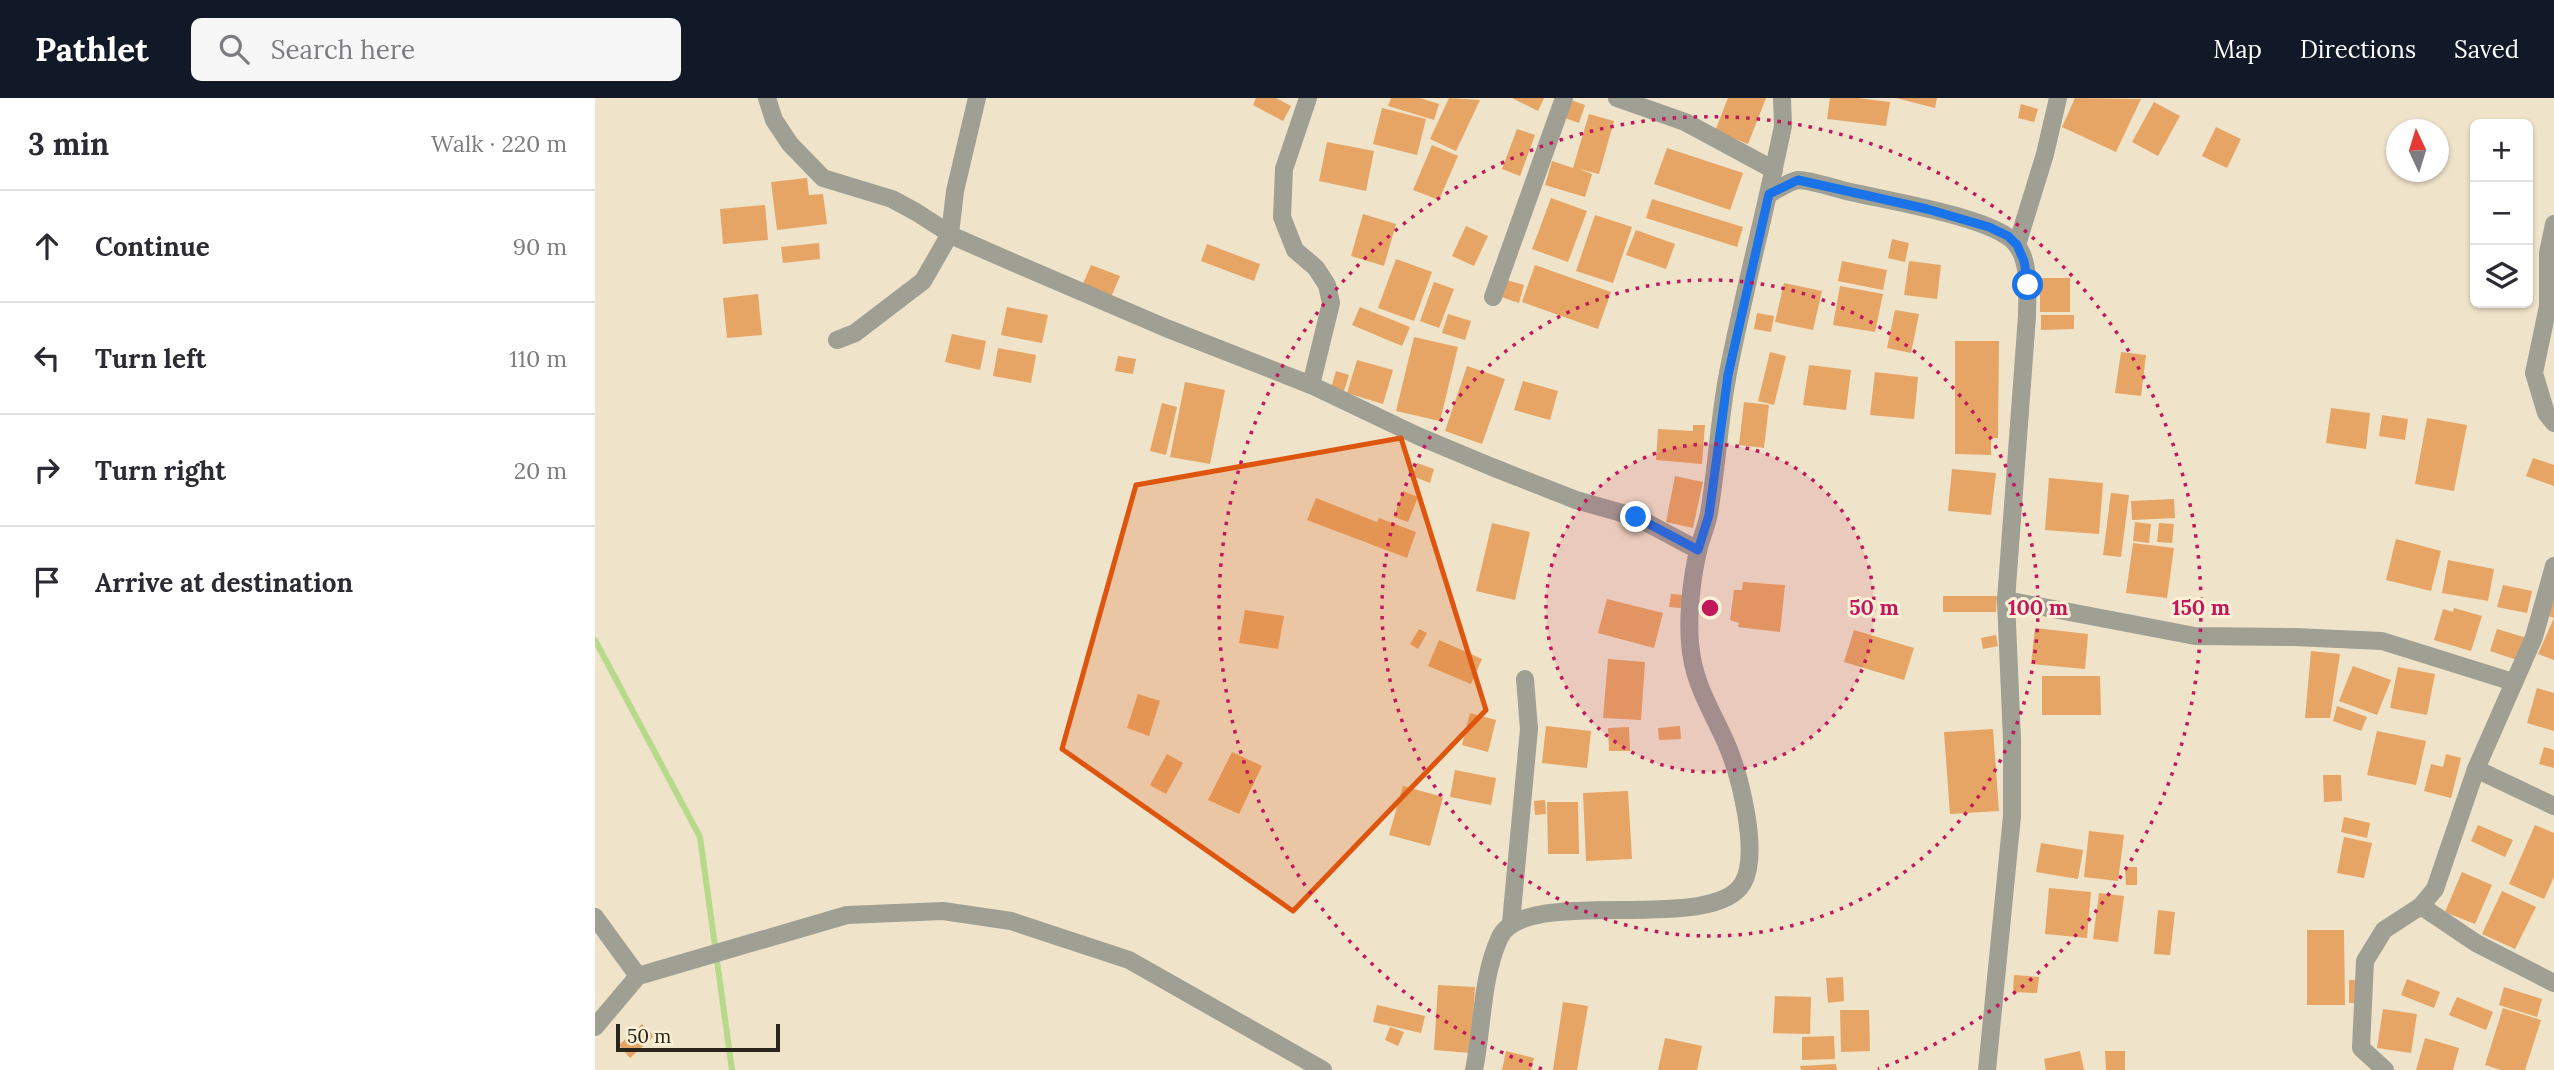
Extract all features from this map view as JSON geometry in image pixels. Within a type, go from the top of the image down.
[{"type":"street","points":[[767,98],[774,120],[790,144],[823,178],[892,199],[950,234],[1166,328],[1311,385],[1418,436],[1492,467],[1576,500],[1636,517],[1698,550]]},
{"type":"street","points":[[837,340],[855,333],[923,281],[950,234],[955,191],[977,98]]},
{"type":"street","points":[[1308,98],[1284,169],[1282,217],[1295,250],[1316,268],[1327,285],[1331,303],[1311,385]]},
{"type":"street","points":[[1493,297],[1564,98]]},
{"type":"street","points":[[1617,98],[1685,122],[1774,170]]},
{"type":"street","points":[[1474,1070],[1489,975],[1500,937],[1511,923],[1537,914],[1683,908],[1731,895],[1743,883],[1750,858],[1749,823],[1729,748],[1701,687],[1692,658],[1689,620],[1698,550],[1709,515],[1728,375],[1783,126],[1782,98]]},
{"type":"street","points":[[2017,245],[2059,98]]},
{"type":"street","points":[[1769,194],[1798,180],[1927,209],[1989,227],[2008,236],[2017,245],[2024,261],[2028,285],[2006,600],[2013,740],[2012,816],[1987,1070]]},
{"type":"street","points":[[2554,224],[2548,253],[2548,306],[2534,373],[2546,413],[2554,423]]},
{"type":"street","points":[[2385,1070],[2361,1048],[2365,961],[2384,930],[2421,906],[2435,889],[2476,769],[2534,637],[2554,566]]},
{"type":"street","points":[[2006,600],[2195,636],[2382,641],[2513,682]]},
{"type":"street","points":[[1511,923],[1529,729],[1525,679]]},
{"type":"street","points":[[2476,769],[2554,806]]},
{"type":"street","points":[[2421,906],[2476,943],[2554,983]]},
{"type":"street","points":[[595,1027],[638,976],[848,915],[943,911],[1011,921],[1129,960],[1323,1070]]},
{"type":"street","points":[[595,917],[638,976]]},
{"type":"highlighted area","points":[[1401,438],[1486,710],[1293,911],[1062,749],[1136,485]]},
{"type":"building","points":[[1256,98],[1276,98],[1291,106],[1283,121],[1253,105]]},
{"type":"building","points":[[1391,98],[1420,98],[1439,104],[1434,120],[1388,106]]},
{"type":"building","points":[[1449,98],[1480,100],[1456,151],[1430,139]]},
{"type":"building","points":[[1512,98],[1544,98],[1538,111]]},
{"type":"building","points":[[1728,98],[1766,98],[1748,144],[1715,131]]},
{"type":"building","points":[[1830,98],[1890,102],[1886,126],[1827,119]]},
{"type":"building","points":[[1896,98],[1937,98],[1935,108]]},
{"type":"building","points":[[2075,98],[2141,99],[2116,152],[2062,127]]},
{"type":"building","points":[[1571,100],[1585,105],[1579,123],[1565,118]]},
{"type":"building","points":[[2154,102],[2180,116],[2158,156],[2132,142]]},
{"type":"building","points":[[2021,104],[2038,109],[2034,122],[2018,118]]},
{"type":"building","points":[[1382,108],[1426,119],[1417,155],[1373,144]]},
{"type":"building","points":[[1589,114],[1614,121],[1599,174],[1579,169],[1592,174],[1585,197],[1545,185],[1552,161],[1573,168]]},
{"type":"building","points":[[2216,127],[2241,139],[2227,168],[2202,156]]},
{"type":"building","points":[[1517,129],[1535,135],[1520,176],[1502,169]]},
{"type":"building","points":[[1327,142],[1374,151],[1366,191],[1319,181]]},
{"type":"building","points":[[1432,145],[1458,156],[1439,200],[1413,190]]},
{"type":"building","points":[[1667,148],[1743,173],[1730,210],[1654,184]]},
{"type":"building","points":[[807,178],[809,195],[823,194],[827,224],[777,230],[771,182]]},
{"type":"building","points":[[1551,198],[1587,211],[1568,262],[1532,249]]},
{"type":"building","points":[[1652,199],[1743,227],[1737,247],[1646,218]]},
{"type":"building","points":[[765,205],[768,240],[723,244],[720,209]]},
{"type":"building","points":[[1363,214],[1396,224],[1384,266],[1351,256]]},
{"type":"building","points":[[1595,215],[1632,227],[1613,283],[1576,271]]},
{"type":"building","points":[[1466,226],[1488,236],[1474,266],[1452,256]]},
{"type":"building","points":[[1636,230],[1675,244],[1666,269],[1626,255]]},
{"type":"building","points":[[1892,239],[1909,243],[1905,262],[1888,258]]},
{"type":"building","points":[[819,243],[820,259],[783,263],[781,247]]},
{"type":"building","points":[[1207,244],[1260,264],[1254,281],[1201,261]]},
{"type":"building","points":[[1396,259],[1432,272],[1414,321],[1378,308]]},
{"type":"building","points":[[1842,261],[1887,270],[1883,290],[1838,281]]},
{"type":"building","points":[[1909,261],[1941,265],[1937,299],[1904,295]]},
{"type":"building","points":[[1091,265],[1120,276],[1111,297],[1082,286]]},
{"type":"building","points":[[1535,265],[1611,292],[1598,329],[1522,302]]},
{"type":"building","points":[[2040,278],[2070,278],[2070,312],[2040,312]]},
{"type":"building","points":[[1503,279],[1524,285],[1519,303],[1498,296]]},
{"type":"building","points":[[1434,282],[1454,289],[1439,328],[1420,321]]},
{"type":"building","points":[[1784,283],[1822,291],[1813,330],[1775,322]]},
{"type":"building","points":[[1840,286],[1883,294],[1875,332],[1833,325]]},
{"type":"building","points":[[758,294],[762,335],[727,338],[723,298]]},
{"type":"building","points":[[1007,307],[1048,315],[1042,343],[1001,335]]},
{"type":"building","points":[[1360,307],[1410,327],[1402,346],[1352,325]]},
{"type":"building","points":[[1895,310],[1919,314],[1911,353],[1887,348]]},
{"type":"building","points":[[1757,313],[1774,316],[1771,332],[1754,329]]},
{"type":"building","points":[[1448,314],[1471,321],[1465,340],[1442,333]]},
{"type":"building","points":[[2041,315],[2074,315],[2074,329],[2041,330]]},
{"type":"building","points":[[952,334],[986,341],[980,370],[945,362]]},
{"type":"building","points":[[1414,337],[1458,347],[1440,421],[1396,411]]},
{"type":"building","points":[[1955,341],[1999,341],[1998,438],[1991,438],[1991,455],[1955,454]]},
{"type":"building","points":[[998,348],[1036,355],[1031,383],[993,376]]},
{"type":"building","points":[[1770,352],[1786,356],[1774,405],[1758,401]]},
{"type":"building","points":[[2121,352],[2146,355],[2141,396],[2115,393]]},
{"type":"building","points":[[1118,356],[1136,359],[1133,374],[1115,371]]},
{"type":"building","points":[[1357,360],[1393,370],[1383,404],[1347,393]]},
{"type":"building","points":[[1809,365],[1851,370],[1846,410],[1803,405]]},
{"type":"building","points":[[1467,366],[1505,379],[1482,444],[1445,431]]},
{"type":"building","points":[[1336,371],[1349,375],[1344,391],[1331,388]]},
{"type":"building","points":[[1875,372],[1918,377],[1914,419],[1870,415]]},
{"type":"building","points":[[1523,381],[1558,391],[1550,420],[1514,410]]},
{"type":"building","points":[[1185,382],[1225,390],[1210,464],[1170,457]]},
{"type":"building","points":[[1744,402],[1769,405],[1764,448],[1739,445]]},
{"type":"building","points":[[1162,403],[1177,407],[1166,455],[1150,451]]},
{"type":"building","points":[[2331,408],[2370,413],[2366,449],[2326,443]]},
{"type":"building","points":[[2382,415],[2408,419],[2405,440],[2379,436]]},
{"type":"building","points":[[2427,418],[2467,425],[2454,491],[2415,484]]},
{"type":"building","points":[[1693,425],[1705,425],[1702,464],[1656,460],[1658,429],[1693,431]]},
{"type":"building","points":[[2533,458],[2554,465],[2554,486],[2526,476]]},
{"type":"building","points":[[1417,463],[1434,469],[1430,483],[1412,476]]},
{"type":"building","points":[[1952,469],[1996,473],[1991,515],[1948,511]]},
{"type":"building","points":[[1675,476],[1703,482],[1693,528],[1666,522]]},
{"type":"building","points":[[2049,478],[2103,483],[2099,534],[2045,530]]},
{"type":"building","points":[[1403,491],[1418,497],[1408,522],[1394,517]]},
{"type":"building","points":[[2111,493],[2129,495],[2121,557],[2103,555]]},
{"type":"building","points":[[1316,498],[1377,522],[1379,518],[1416,532],[1407,558],[1307,520]]},
{"type":"building","points":[[2174,499],[2175,518],[2132,520],[2131,501]]},
{"type":"building","points":[[2135,522],[2151,524],[2149,543],[2133,541]]},
{"type":"building","points":[[1492,523],[1530,532],[1515,600],[1476,591]]},
{"type":"building","points":[[2159,523],[2174,524],[2172,543],[2157,542]]},
{"type":"building","points":[[2396,539],[2441,551],[2431,591],[2386,580]]},
{"type":"building","points":[[2133,543],[2174,548],[2167,598],[2126,593]]},
{"type":"building","points":[[2448,560],[2494,569],[2488,601],[2442,593]]},
{"type":"building","points":[[1743,582],[1785,585],[1780,632],[1738,627],[1739,623],[1730,620],[1734,590],[1742,590]]},
{"type":"building","points":[[2503,585],[2532,591],[2527,613],[2497,607]]},
{"type":"building","points":[[1671,594],[1683,595],[1682,608],[1669,607]]},
{"type":"building","points":[[1943,596],[1997,596],[1996,612],[1943,612]]},
{"type":"building","points":[[2554,597],[2554,618],[2548,616]]},
{"type":"building","points":[[1607,599],[1663,613],[1654,648],[1598,633]]},
{"type":"building","points":[[2454,608],[2482,616],[2471,651],[2434,640],[2443,609],[2453,612]]},
{"type":"building","points":[[1245,610],[1284,616],[1278,649],[1239,643]]},
{"type":"building","points":[[2554,618],[2554,660],[2538,654]]},
{"type":"building","points":[[2035,628],[2088,634],[2085,669],[2031,664]]},
{"type":"building","points":[[1419,629],[1427,633],[1418,649],[1410,644]]},
{"type":"building","points":[[2497,629],[2527,638],[2520,661],[2490,651]]},
{"type":"building","points":[[1854,630],[1914,648],[1904,680],[1844,662]]},
{"type":"building","points":[[1996,635],[1998,646],[1983,649],[1981,638]]},
{"type":"building","points":[[1439,640],[1482,659],[1471,684],[1428,666]]},
{"type":"building","points":[[2311,651],[2340,654],[2330,718],[2305,718]]},
{"type":"building","points":[[1608,659],[1645,662],[1641,720],[1603,718]]},
{"type":"building","points":[[2353,666],[2391,680],[2377,715],[2339,701]]},
{"type":"building","points":[[2398,667],[2435,674],[2427,715],[2390,708]]},
{"type":"building","points":[[2042,676],[2100,676],[2101,715],[2042,715]]},
{"type":"building","points":[[2537,688],[2554,693],[2554,731],[2527,723]]},
{"type":"building","points":[[1138,694],[1160,701],[1149,736],[1127,728]]},
{"type":"building","points":[[2337,706],[2367,717],[2361,731],[2333,721]]},
{"type":"building","points":[[1470,713],[1496,720],[1488,752],[1462,745]]},
{"type":"building","points":[[1546,726],[1591,731],[1587,768],[1542,763]]},
{"type":"building","points":[[1680,726],[1681,739],[1659,740],[1658,728]]},
{"type":"building","points":[[1629,727],[1630,751],[1609,751],[1608,728]]},
{"type":"building","points":[[1993,729],[1999,811],[1950,814],[1944,732]]},
{"type":"building","points":[[2377,731],[2426,741],[2416,785],[2367,775]]},
{"type":"building","points":[[2544,747],[2554,750],[2554,768],[2539,764]]},
{"type":"building","points":[[1232,752],[1262,766],[1239,814],[1208,800]]},
{"type":"building","points":[[1167,754],[1183,763],[1166,794],[1150,785]]},
{"type":"building","points":[[2446,754],[2461,758],[2451,798],[2424,791],[2431,764],[2443,767]]},
{"type":"building","points":[[1455,770],[1496,778],[1491,805],[1450,797]]},
{"type":"building","points":[[2323,775],[2341,775],[2342,801],[2324,802]]},
{"type":"building","points":[[1403,786],[1443,797],[1430,846],[1389,835]]},
{"type":"building","points":[[1628,791],[1632,859],[1586,861],[1583,793]]},
{"type":"building","points":[[1545,800],[1546,814],[1535,815],[1534,801]]},
{"type":"building","points":[[1547,802],[1578,802],[1579,854],[1548,854]]},
{"type":"building","points":[[2344,817],[2370,823],[2367,838],[2341,832]]},
{"type":"building","points":[[2478,825],[2513,840],[2505,857],[2471,841]]},
{"type":"building","points":[[2535,825],[2554,833],[2554,877],[2544,899],[2509,884]]},
{"type":"building","points":[[2089,831],[2124,835],[2118,881],[2084,877]]},
{"type":"building","points":[[2344,837],[2372,843],[2364,878],[2337,873]]},
{"type":"building","points":[[2041,843],[2083,850],[2078,879],[2036,872]]},
{"type":"building","points":[[2125,867],[2137,867],[2137,885],[2126,885]]},
{"type":"building","points":[[2462,872],[2492,885],[2475,924],[2445,912]]},
{"type":"building","points":[[2049,888],[2091,892],[2087,938],[2045,934]]},
{"type":"building","points":[[2502,891],[2536,907],[2515,949],[2482,934]]},
{"type":"building","points":[[2099,893],[2124,896],[2118,942],[2093,939]]},
{"type":"building","points":[[2158,910],[2175,912],[2170,955],[2154,954]]},
{"type":"building","points":[[2307,930],[2344,930],[2345,1005],[2307,1005]]},
{"type":"building","points":[[2014,975],[2039,977],[2037,993],[2013,992]]},
{"type":"building","points":[[1843,977],[1844,1001],[1828,1003],[1826,978]]},
{"type":"building","points":[[2407,979],[2440,992],[2434,1008],[2401,995]]},
{"type":"building","points":[[2349,980],[2359,980],[2359,1003],[2349,1003]]},
{"type":"building","points":[[1438,985],[1475,987],[1471,1053],[1434,1050]]},
{"type":"building","points":[[2504,987],[2542,999],[2537,1017],[2499,1005]]},
{"type":"building","points":[[1775,996],[1811,997],[1810,1034],[1773,1033]]},
{"type":"building","points":[[2457,997],[2493,1012],[2486,1030],[2449,1015]]},
{"type":"building","points":[[1563,1002],[1588,1006],[1577,1070],[1553,1070]]},
{"type":"building","points":[[1377,1005],[1425,1016],[1421,1033],[1373,1022]]},
{"type":"building","points":[[2503,1008],[2541,1020],[2525,1070],[2501,1070],[2485,1065]]},
{"type":"building","points":[[2383,1009],[2417,1014],[2411,1053],[2377,1048]]},
{"type":"building","points":[[1840,1010],[1869,1010],[1870,1051],[1841,1052]]},
{"type":"building","points":[[642,1024],[654,1036],[630,1058],[619,1045]]},
{"type":"building","points":[[1390,1027],[1404,1032],[1398,1046],[1385,1040]]},
{"type":"building","points":[[1834,1036],[1835,1059],[1802,1060],[1802,1037]]},
{"type":"building","points":[[1665,1038],[1702,1046],[1697,1070],[1658,1070]]},
{"type":"building","points":[[2425,1038],[2459,1048],[2453,1070],[2416,1070]]},
{"type":"building","points":[[1506,1051],[1534,1058],[1531,1070],[1502,1070]]},
{"type":"building","points":[[2080,1051],[2084,1070],[2046,1070],[2044,1059]]},
{"type":"building","points":[[2105,1051],[2125,1051],[2125,1070],[2106,1070]]},
{"type":"building","points":[[1836,1064],[1837,1070],[1801,1070],[1800,1066]]},
{"type":"waterway","points":[[595,640],[700,837],[732,1070]]},
{"type":"route","points":[[1636,517],[1698,550],[1709,515],[1728,375],[1769,194],[1798,180],[1927,209],[1989,227],[2008,236],[2017,245],[2024,261],[2028,285]]}]
